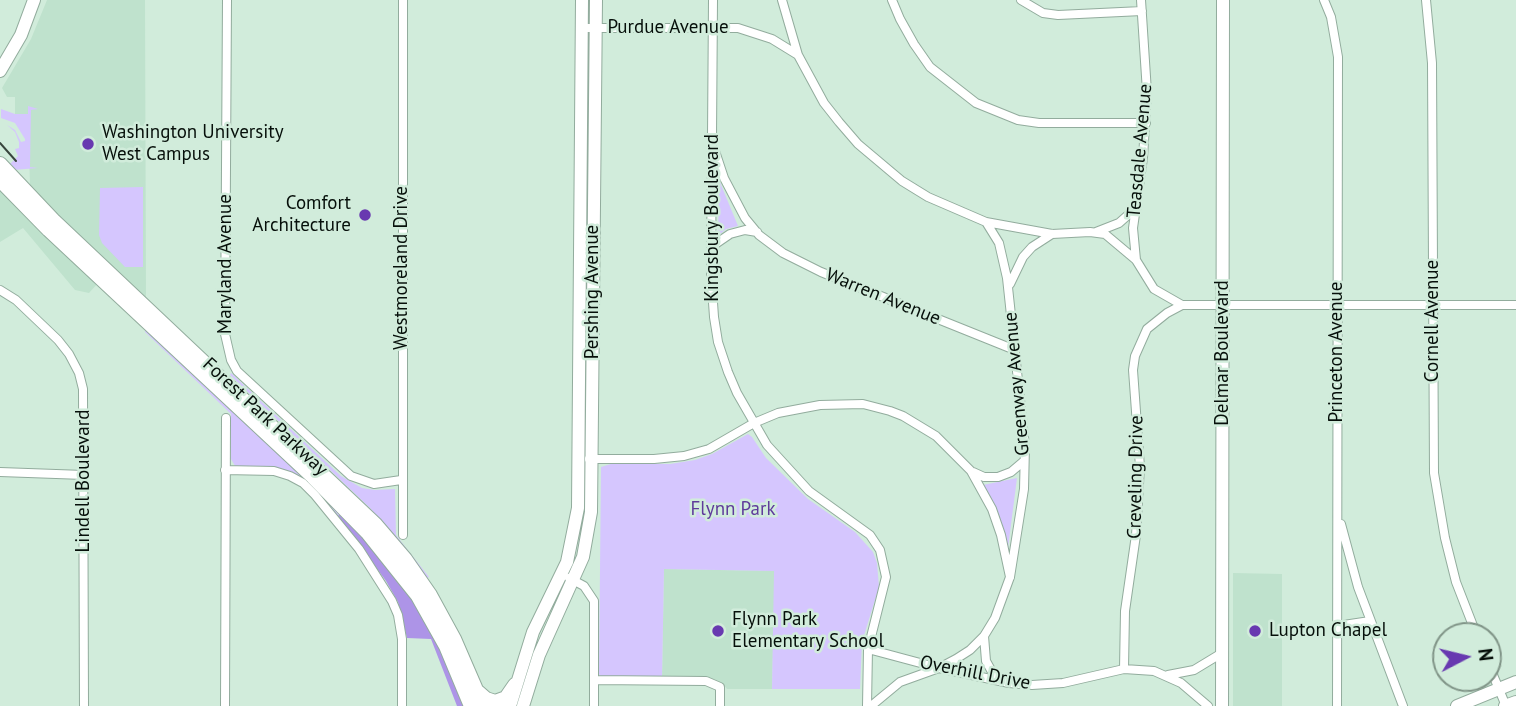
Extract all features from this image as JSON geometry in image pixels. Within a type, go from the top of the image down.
[{"type":"highway","name":"Forest Park Parkway","points":[[0,164],[99,270],[350,513],[384,550],[433,621],[471,706]]},
{"type":"highway","name":"Forest Park Parkway","points":[[0,180],[48,230],[99,270],[335,483],[382,531],[430,596],[454,639],[483,706]]},
{"type":"highway","points":[[477,691],[486,699],[495,702],[506,698],[515,685]]},
{"type":"street","points":[[0,71],[21,34],[34,0]]},
{"type":"street","name":"Maryland Avenue","points":[[227,0],[225,334],[231,360],[237,371],[351,476],[374,484],[401,480]]},
{"type":"street","name":"Westmoreland Drive","points":[[403,0],[403,535]]},
{"type":"street","name":"Pershing Avenue","points":[[523,706],[568,578],[576,527],[579,459],[582,0]]},
{"type":"street","name":"Pershing Avenue","points":[[510,706],[533,632],[583,557],[590,530],[596,0]]},
{"type":"street","name":"Kingsbury Boulevard","points":[[713,0],[711,247],[714,317],[719,342],[728,372],[767,445],[809,491],[870,536],[880,550],[886,568],[885,587],[868,649],[869,706]]},
{"type":"street","points":[[782,0],[798,55]]},
{"type":"street","points":[[892,0],[909,36],[930,67],[976,103],[1018,120],[1039,123],[1146,123]]},
{"type":"street","points":[[1021,0],[1043,13],[1058,15],[1142,11]]},
{"type":"street","name":"Teasdale Avenue","points":[[1136,260],[1133,241],[1147,92],[1142,0]]},
{"type":"street","name":"Delmar Boulevard","points":[[1222,706],[1223,0]]},
{"type":"street","name":"Princeton Avenue","points":[[1324,0],[1331,17],[1338,57],[1336,706]]},
{"type":"street","name":"Cornell Avenue","points":[[1426,0],[1432,63],[1433,442],[1436,493],[1456,582],[1472,622]]},
{"type":"street","name":"Purdue Avenue","points":[[581,28],[713,27],[754,31],[772,38],[798,55],[824,103],[858,144],[883,166],[928,197],[986,222],[1052,234],[1095,232],[1119,223],[1137,207]]},
{"type":"street","name":"Warren Avenue","points":[[712,145],[736,203],[757,232],[797,262],[1015,350]]},
{"type":"street","name":"Greenway Avenue","points":[[984,636],[995,618],[1010,577],[1019,525],[1025,461],[1023,409],[1009,289],[999,243],[986,222]]},
{"type":"street","points":[[711,247],[730,234],[746,230],[757,232]]},
{"type":"street","points":[[1095,232],[1115,241],[1136,260],[1154,289],[1182,305],[1516,305]]},
{"type":"street","name":"Greenway Avenue","points":[[1009,289],[1023,257],[1032,247],[1052,234]]},
{"type":"street","name":"Lindell Boulevard","points":[[0,290],[16,300],[58,340],[79,373],[84,409],[84,706]]},
{"type":"street","name":"Creveling Drive","points":[[1124,669],[1125,611],[1136,535],[1140,467],[1133,370],[1135,356],[1147,329],[1182,305]]},
{"type":"street","points":[[579,459],[654,459],[684,456],[709,449],[754,424],[796,409],[820,405],[863,404],[903,416],[922,427],[948,446],[971,471],[992,509],[1010,577]]},
{"type":"street","points":[[225,706],[226,418]]},
{"type":"street","points":[[971,471],[984,477],[998,477],[1011,472],[1025,461]]},
{"type":"street","points":[[225,470],[274,471],[303,483],[359,550],[379,579],[398,615],[402,639],[402,706]]},
{"type":"street","points":[[0,472],[84,475]]},
{"type":"street","points":[[1338,494],[1348,554],[1370,621],[1403,706]]},
{"type":"street","points":[[568,578],[588,589],[594,601],[594,706]]},
{"type":"street","points":[[1337,625],[1370,621]]},
{"type":"street","points":[[869,706],[900,682],[939,668],[970,650],[984,636]]},
{"type":"street","points":[[984,636],[986,661],[996,679]]},
{"type":"street","name":"Overhill Drive","points":[[868,649],[1009,683],[1048,684],[1124,669],[1141,669],[1165,675],[1181,683],[1208,706]]},
{"type":"street","name":"Overhill Drive","points":[[1165,675],[1194,670],[1222,653]]},
{"type":"street","points":[[594,680],[706,681],[720,687],[720,706]]},
{"type":"street","points":[[1457,706],[1492,692]]},
{"type":"street","points":[[1506,706],[1516,702]]},
{"type":"shaded area","name":"Washington University West Campus","points":[[47,0],[145,0],[146,300],[98,283],[89,293],[75,290],[23,228],[0,242],[0,190],[11,190],[31,221],[28,114],[15,114],[15,97],[7,97],[2,88],[31,39]]},
{"type":"shaded area","points":[[341,512],[360,530],[432,626],[467,706],[457,706],[431,639],[407,638],[398,602],[386,581],[338,516]]},
{"type":"shaded area","name":"Flynn Park Elementary School","points":[[664,569],[775,571],[772,689],[727,689],[714,679],[662,678]]},
{"type":"shaded area","points":[[1233,573],[1282,574],[1282,706],[1233,706]]},
{"type":"green space","points":[[28,106],[38,109],[31,110],[30,167],[38,168],[13,170],[9,165],[18,156],[15,149],[19,148],[19,142],[15,132],[7,125],[15,130],[21,142],[25,139],[15,123],[1,118],[1,109],[15,114],[28,114]]},
{"type":"green space","points":[[584,121],[591,121],[586,449],[584,448]]},
{"type":"green space","points":[[719,180],[738,226],[726,229],[718,236]]},
{"type":"green space","points":[[143,187],[143,267],[125,267],[102,243],[99,235],[100,188]]},
{"type":"green space","points":[[145,327],[341,512],[338,516],[305,480],[291,472],[267,466],[235,466],[231,459],[231,414],[145,332]]},
{"type":"green space","points":[[231,373],[341,476],[362,488],[395,489],[396,535],[429,577],[425,579],[370,508],[230,375]]},
{"type":"green space","name":"Flynn Park","points":[[748,434],[766,458],[808,499],[855,532],[873,552],[879,587],[862,642],[860,689],[772,689],[774,571],[664,569],[662,678],[601,677],[601,467],[614,463],[670,464],[695,460],[712,454]]},
{"type":"green space","points":[[1017,478],[1008,548],[1000,519],[983,485]]},
{"type":"tram line","points":[[0,143],[16,161]]},
{"type":"place","name":"Washington University West Campus","points":[[88,144]]},
{"type":"place","name":"Comfort Architecture","points":[[365,215]]},
{"type":"place","name":"Flynn Park Elementary School","points":[[718,631]]},
{"type":"place","name":"Lupton Chapel","points":[[1255,631]]}]
